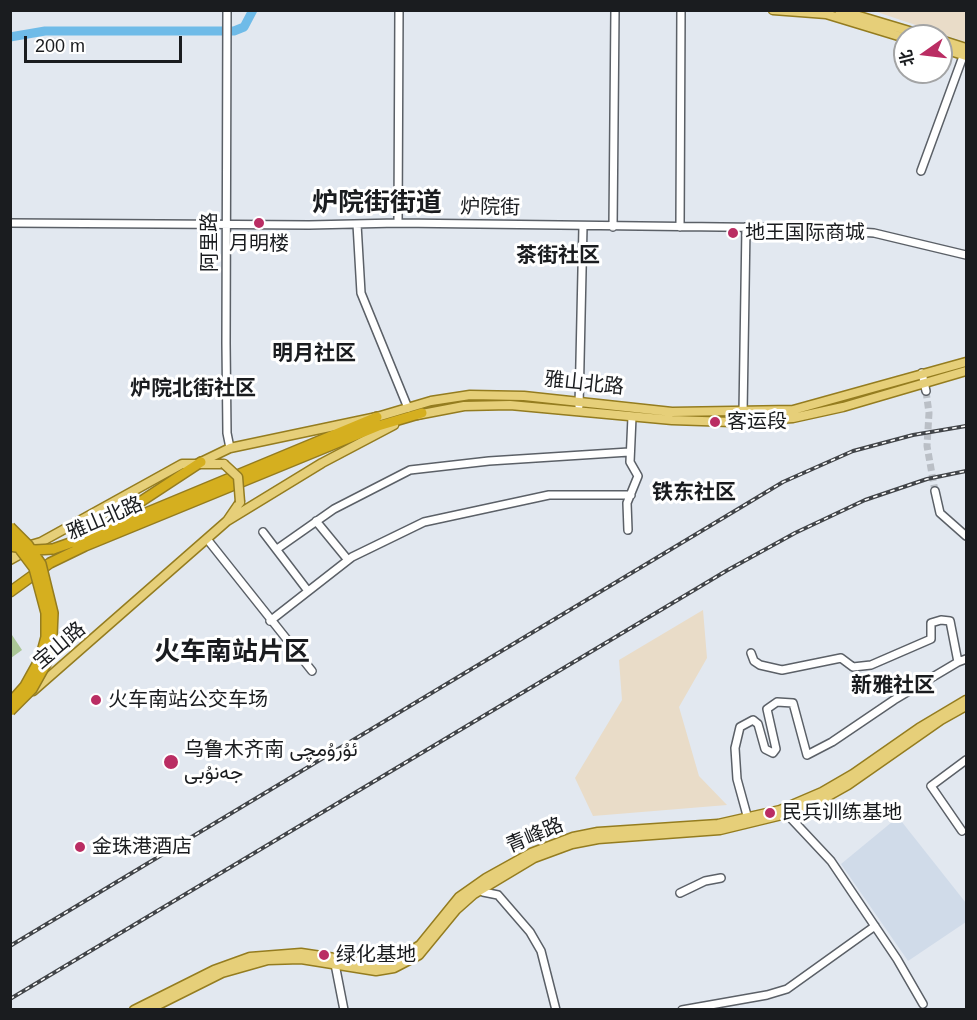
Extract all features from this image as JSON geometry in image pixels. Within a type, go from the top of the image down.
[{"type":"highway","name":"雅山北路","points":[[10,592],[50,563],[85,546],[378,426],[422,413]]},
{"type":"highway","points":[[10,546],[35,550],[53,549],[81,540],[377,417]]},
{"type":"highway","points":[[81,540],[201,462]]},
{"type":"highway","points":[[10,527],[28,545],[41,564],[53,613],[52,636],[47,662],[32,688],[10,709]]},
{"type":"highway","points":[[10,536],[34,568],[46,613],[46,637],[40,659],[25,686],[10,703]]},
{"type":"main road","points":[[773,10],[826,14],[893,34]]},
{"type":"main road","points":[[839,10],[893,26]]},
{"type":"main road","name":"雅山北路","points":[[227,521],[257,500],[322,463],[381,431],[422,413],[464,406],[510,405],[672,412],[743,413],[793,410],[966,362]]},
{"type":"main road","name":"雅山北路","points":[[201,462],[230,448],[377,417],[431,401],[470,395],[579,407],[632,417],[731,422],[793,418],[925,387],[966,371]]},
{"type":"main road","points":[[10,560],[174,468],[201,462],[224,464],[238,477],[240,502],[227,521]]},
{"type":"main road","name":"宝山路","points":[[10,709],[102,632],[227,521]]},
{"type":"main road","points":[[10,551],[41,542]]},
{"type":"main road","name":"青峰路","points":[[134,1010],[208,972],[250,957],[301,953],[375,964],[395,961],[420,945],[451,905],[531,853],[573,837],[611,831],[703,825],[785,812],[843,780],[919,728],[966,700]]},
{"type":"main road","name":"青峰路","points":[[148,1010],[222,973],[253,963],[286,959],[376,971],[394,968],[411,961],[430,945],[456,910],[479,886],[534,858],[585,841],[712,831],[748,825],[816,803],[848,785],[966,706]]},
{"type":"street","name":"阿里路","points":[[227,10],[227,433],[230,448]]},
{"type":"street","points":[[398,223],[399,10]]},
{"type":"street","points":[[613,227],[615,10]]},
{"type":"street","points":[[680,227],[681,10]]},
{"type":"street","points":[[921,171],[965,52]]},
{"type":"street","name":"炉院街","points":[[10,223],[226,225],[398,223],[746,227],[874,233],[966,255]]},
{"type":"street","points":[[357,224],[361,293],[408,408]]},
{"type":"street","points":[[579,407],[583,226]]},
{"type":"street","points":[[743,413],[746,227]]},
{"type":"street","points":[[922,373],[925,387]]},
{"type":"street","points":[[628,530],[627,503],[638,476],[630,462],[632,417]]},
{"type":"street","points":[[277,549],[316,521],[410,470],[489,460],[629,452]]},
{"type":"street","points":[[935,491],[940,513],[966,536]]},
{"type":"street","points":[[270,621],[348,560],[424,522],[549,495],[631,495]]},
{"type":"street","points":[[316,521],[348,560]]},
{"type":"street","points":[[263,532],[308,591]]},
{"type":"street","points":[[207,539],[312,671]]},
{"type":"street","points":[[751,653],[754,661],[760,665],[782,670],[841,658],[853,667],[872,665],[931,639],[931,623],[941,620],[950,621],[958,662]]},
{"type":"street","points":[[748,819],[737,779],[735,748],[740,728],[753,720],[758,724],[765,749],[773,753],[776,749],[767,710],[777,702],[793,703],[807,755],[832,742],[894,699],[966,659]]},
{"type":"street","points":[[962,831],[931,786],[966,760]]},
{"type":"street","points":[[785,812],[831,861],[875,926],[923,1004]]},
{"type":"street","points":[[680,893],[705,881],[721,878]]},
{"type":"street","points":[[479,886],[487,893],[498,895],[530,932],[541,951],[556,1010]]},
{"type":"street","points":[[682,1010],[767,995],[787,988],[875,926]]},
{"type":"street","points":[[335,964],[345,1010]]},
{"type":"shaded area","points":[[874,11],[966,11],[966,42],[953,38],[953,24],[913,24]]},
{"type":"shaded area","points":[[703,610],[707,658],[679,707],[699,776],[727,805],[593,816],[575,778],[622,700],[619,660]]},
{"type":"shaded area","points":[[898,817],[966,903],[966,922],[908,961],[841,864]]},
{"type":"green space","points":[[10,632],[22,650],[11,658],[10,658]]},
{"type":"waterway","points":[[10,37],[45,31],[234,31],[244,27],[253,10]]},
{"type":"tunnel","points":[[926,391],[929,413],[927,446],[935,491]]},
{"type":"railway","points":[[10,946],[783,482],[853,451],[913,435],[966,426]]},
{"type":"railway","points":[[10,999],[726,571],[795,533],[865,500],[927,479],[966,471]]},
{"type":"place","name":"月明楼","points":[[259,223]]},
{"type":"place","name":"地王国际商城","points":[[733,233]]},
{"type":"place","name":"客运段","points":[[715,422]]},
{"type":"place","name":"火车南站公交车场","points":[[96,700]]},
{"type":"place","name":"乌鲁木齐南 ئۇرۇمچى جەنۇبى","points":[[171,762]]},
{"type":"place","name":"民兵训练基地","points":[[770,813]]},
{"type":"place","name":"金珠港酒店","points":[[80,847]]},
{"type":"place","name":"绿化基地","points":[[324,955]]},
{"type":"district","name":"炉院街街道","points":[[377,204]]},
{"type":"district","name":"茶街社区","points":[[558,256]]},
{"type":"district","name":"明月社区","points":[[314,354]]},
{"type":"district","name":"炉院北街社区","points":[[193,389]]},
{"type":"district","name":"铁东社区","points":[[694,493]]},
{"type":"district","name":"火车南站片区","points":[[232,653]]},
{"type":"district","name":"新雅社区","points":[[893,686]]}]
